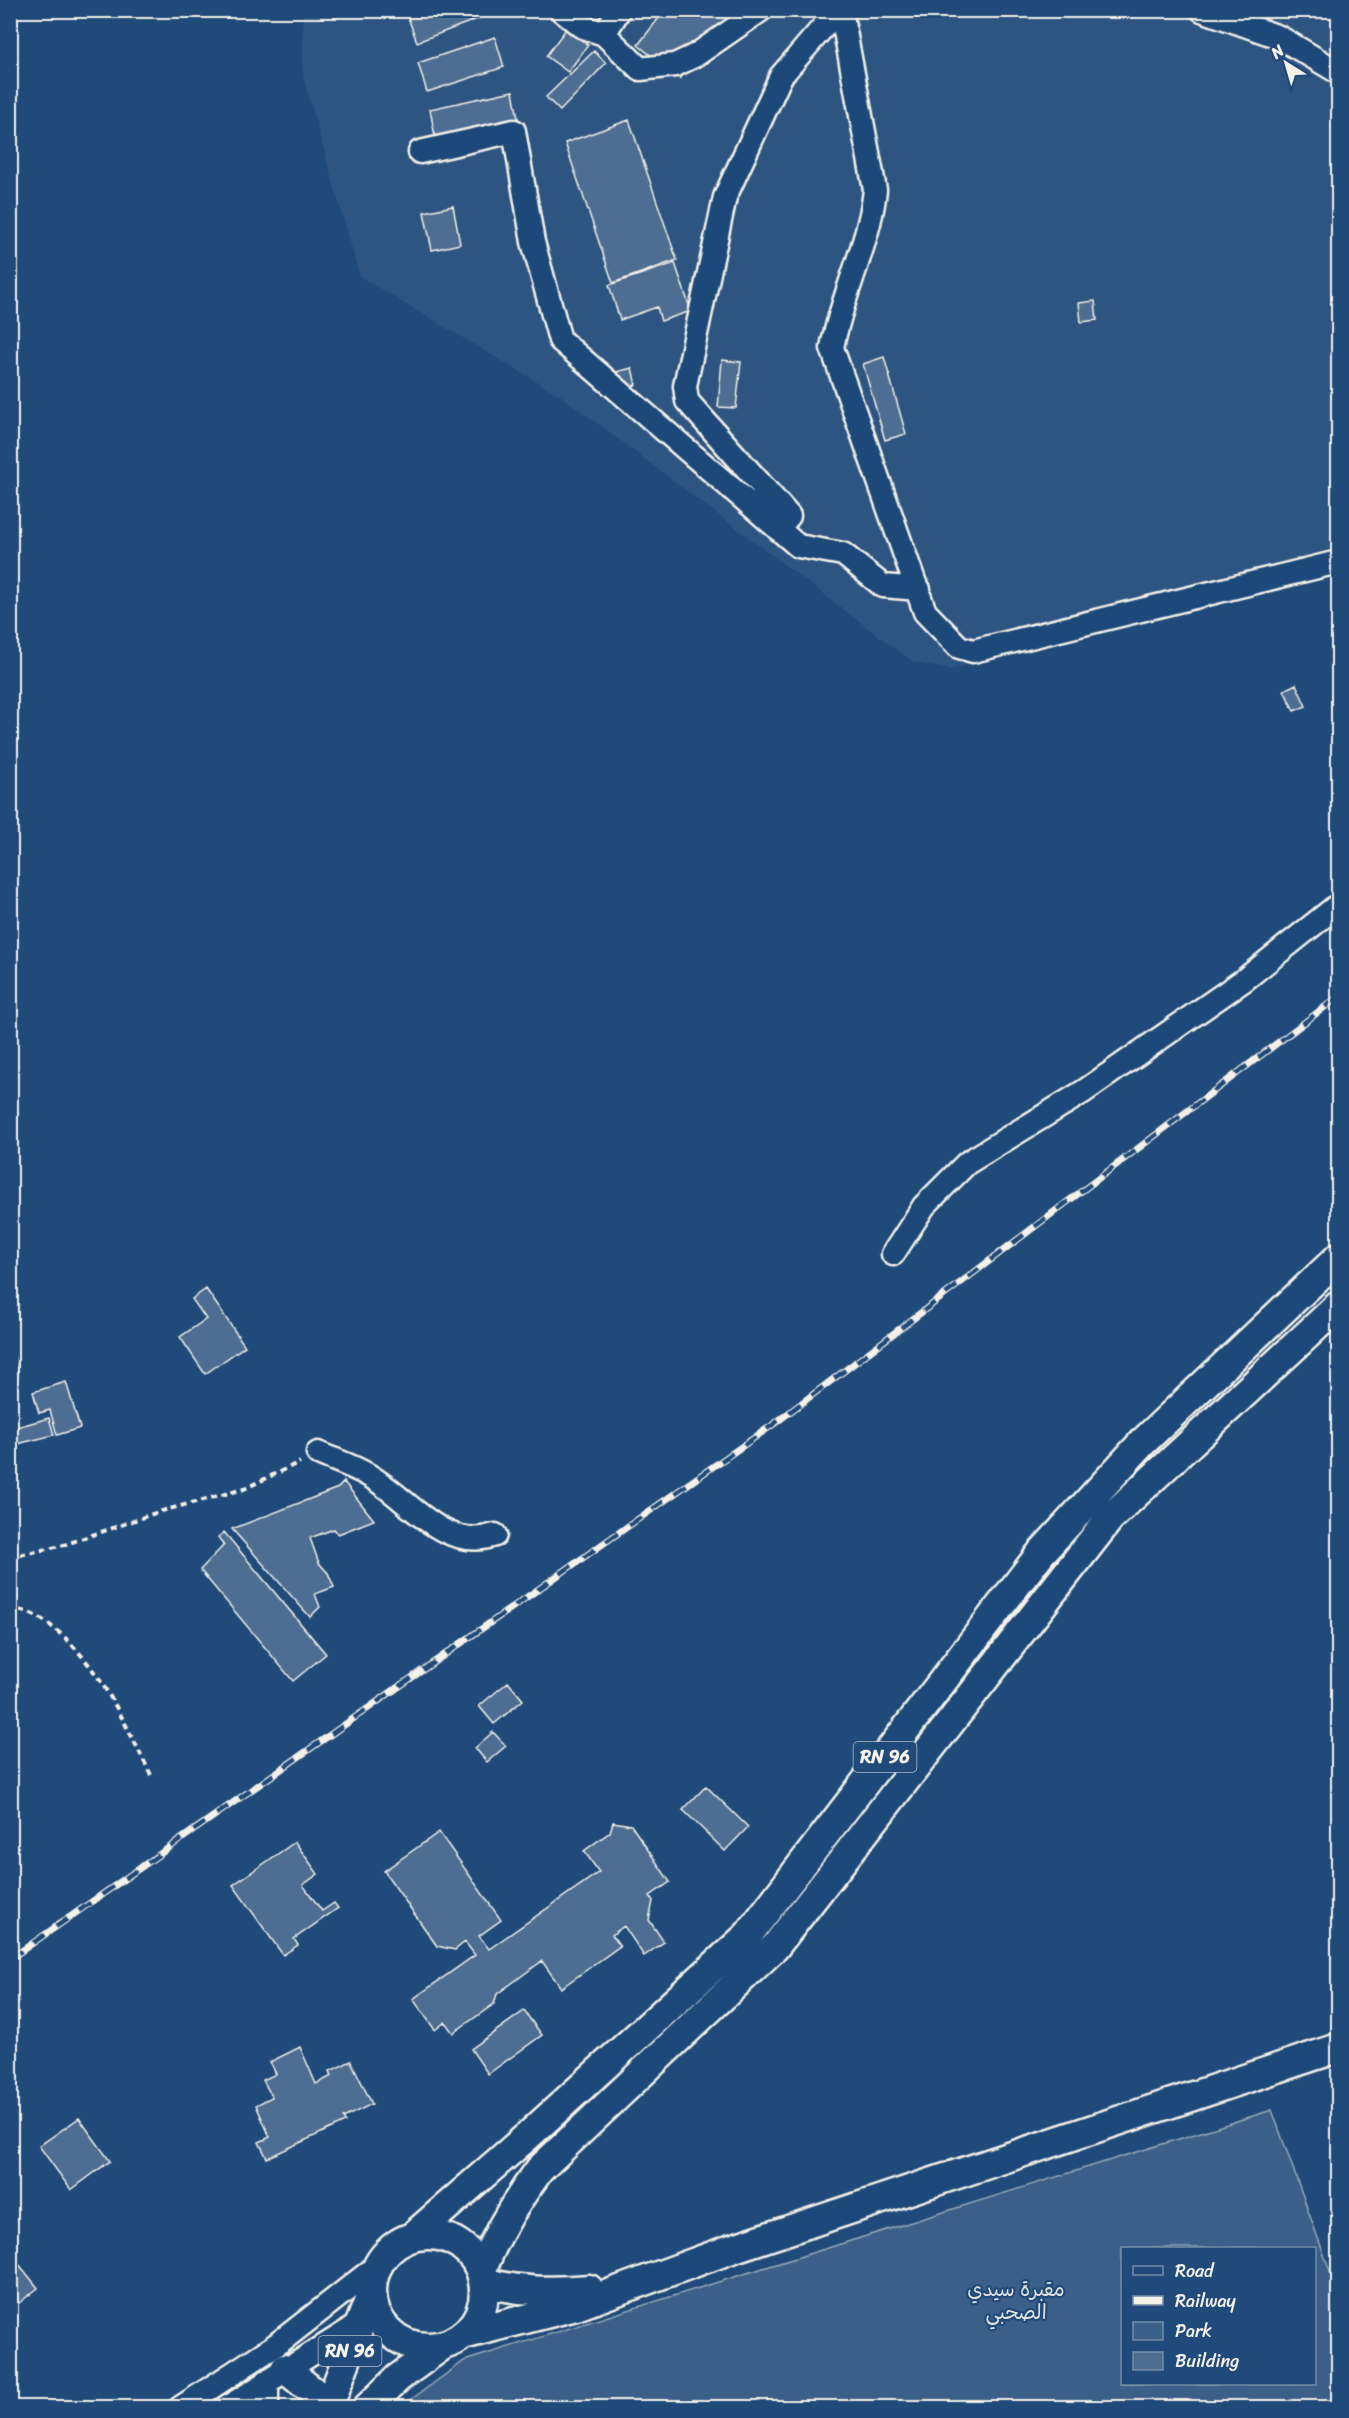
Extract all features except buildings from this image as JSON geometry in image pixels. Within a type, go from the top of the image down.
[{"type":"main road","name":"RN 96","points":[[412,2237],[539,2126],[748,1935],[1041,1553],[1142,1443],[1338,1258]]},
{"type":"main road","name":"RN 96","points":[[482,2277],[496,2235],[515,2200],[540,2169],[775,1947],[1110,1518],[1338,1306]]},
{"type":"main road","points":[[452,2340],[480,2311],[482,2277],[473,2258],[461,2246],[437,2236],[412,2237],[392,2248],[377,2266],[370,2310],[390,2333],[405,2343],[423,2347],[452,2340],[576,2306],[745,2244],[1338,2048]]},
{"type":"main road","points":[[482,2277],[508,2289],[549,2292],[630,2286]]},
{"type":"main road","name":"RN 96","points":[[328,2406],[370,2310]]},
{"type":"main road","name":"RN 96","points":[[375,2404],[452,2340]]},
{"type":"main road","points":[[276,2375],[328,2406]]},
{"type":"street","points":[[561,10],[581,26],[604,34],[640,69],[675,65],[696,55],[761,10]]},
{"type":"street","points":[[604,34],[619,10]]},
{"type":"street","points":[[778,530],[789,516],[687,401],[685,386],[725,197],[781,76],[840,10]]},
{"type":"street","points":[[840,10],[875,190],[872,219],[837,322],[832,348],[919,589],[925,612],[959,646],[973,651],[1338,562]]},
{"type":"street","points":[[1202,10],[1279,38],[1338,72]]},
{"type":"street","points":[[420,152],[513,131],[533,242],[560,340],[798,546],[843,554],[883,586],[919,589]]},
{"type":"street","points":[[893,1254],[924,1206],[967,1163],[1093,1085],[1244,980],[1338,905]]},
{"type":"street","points":[[318,1453],[369,1475],[438,1527],[460,1539],[481,1540],[495,1535]]},
{"type":"street","points":[[180,2408],[276,2345],[377,2266]]},
{"type":"street","points":[[226,2408],[370,2310]]},
{"type":"street","points":[[267,2408],[276,2375]]},
{"type":"path","points":[[10,1557],[61,1545],[158,1512],[244,1489],[318,1453]]},
{"type":"path","points":[[10,1607],[44,1620],[85,1660],[121,1717],[153,1779]]},
{"type":"shaded area","points":[[303,11],[1338,11],[1338,552],[950,670],[913,662],[561,396],[360,277],[303,77]]},
{"type":"green space","name":"مقبرة سيدي الصحبي","points":[[1272,2110],[1338,2294],[1338,2407],[407,2408],[405,2404],[464,2361]]},
{"type":"railway","points":[[10,1959],[774,1424],[1338,997]]}]
